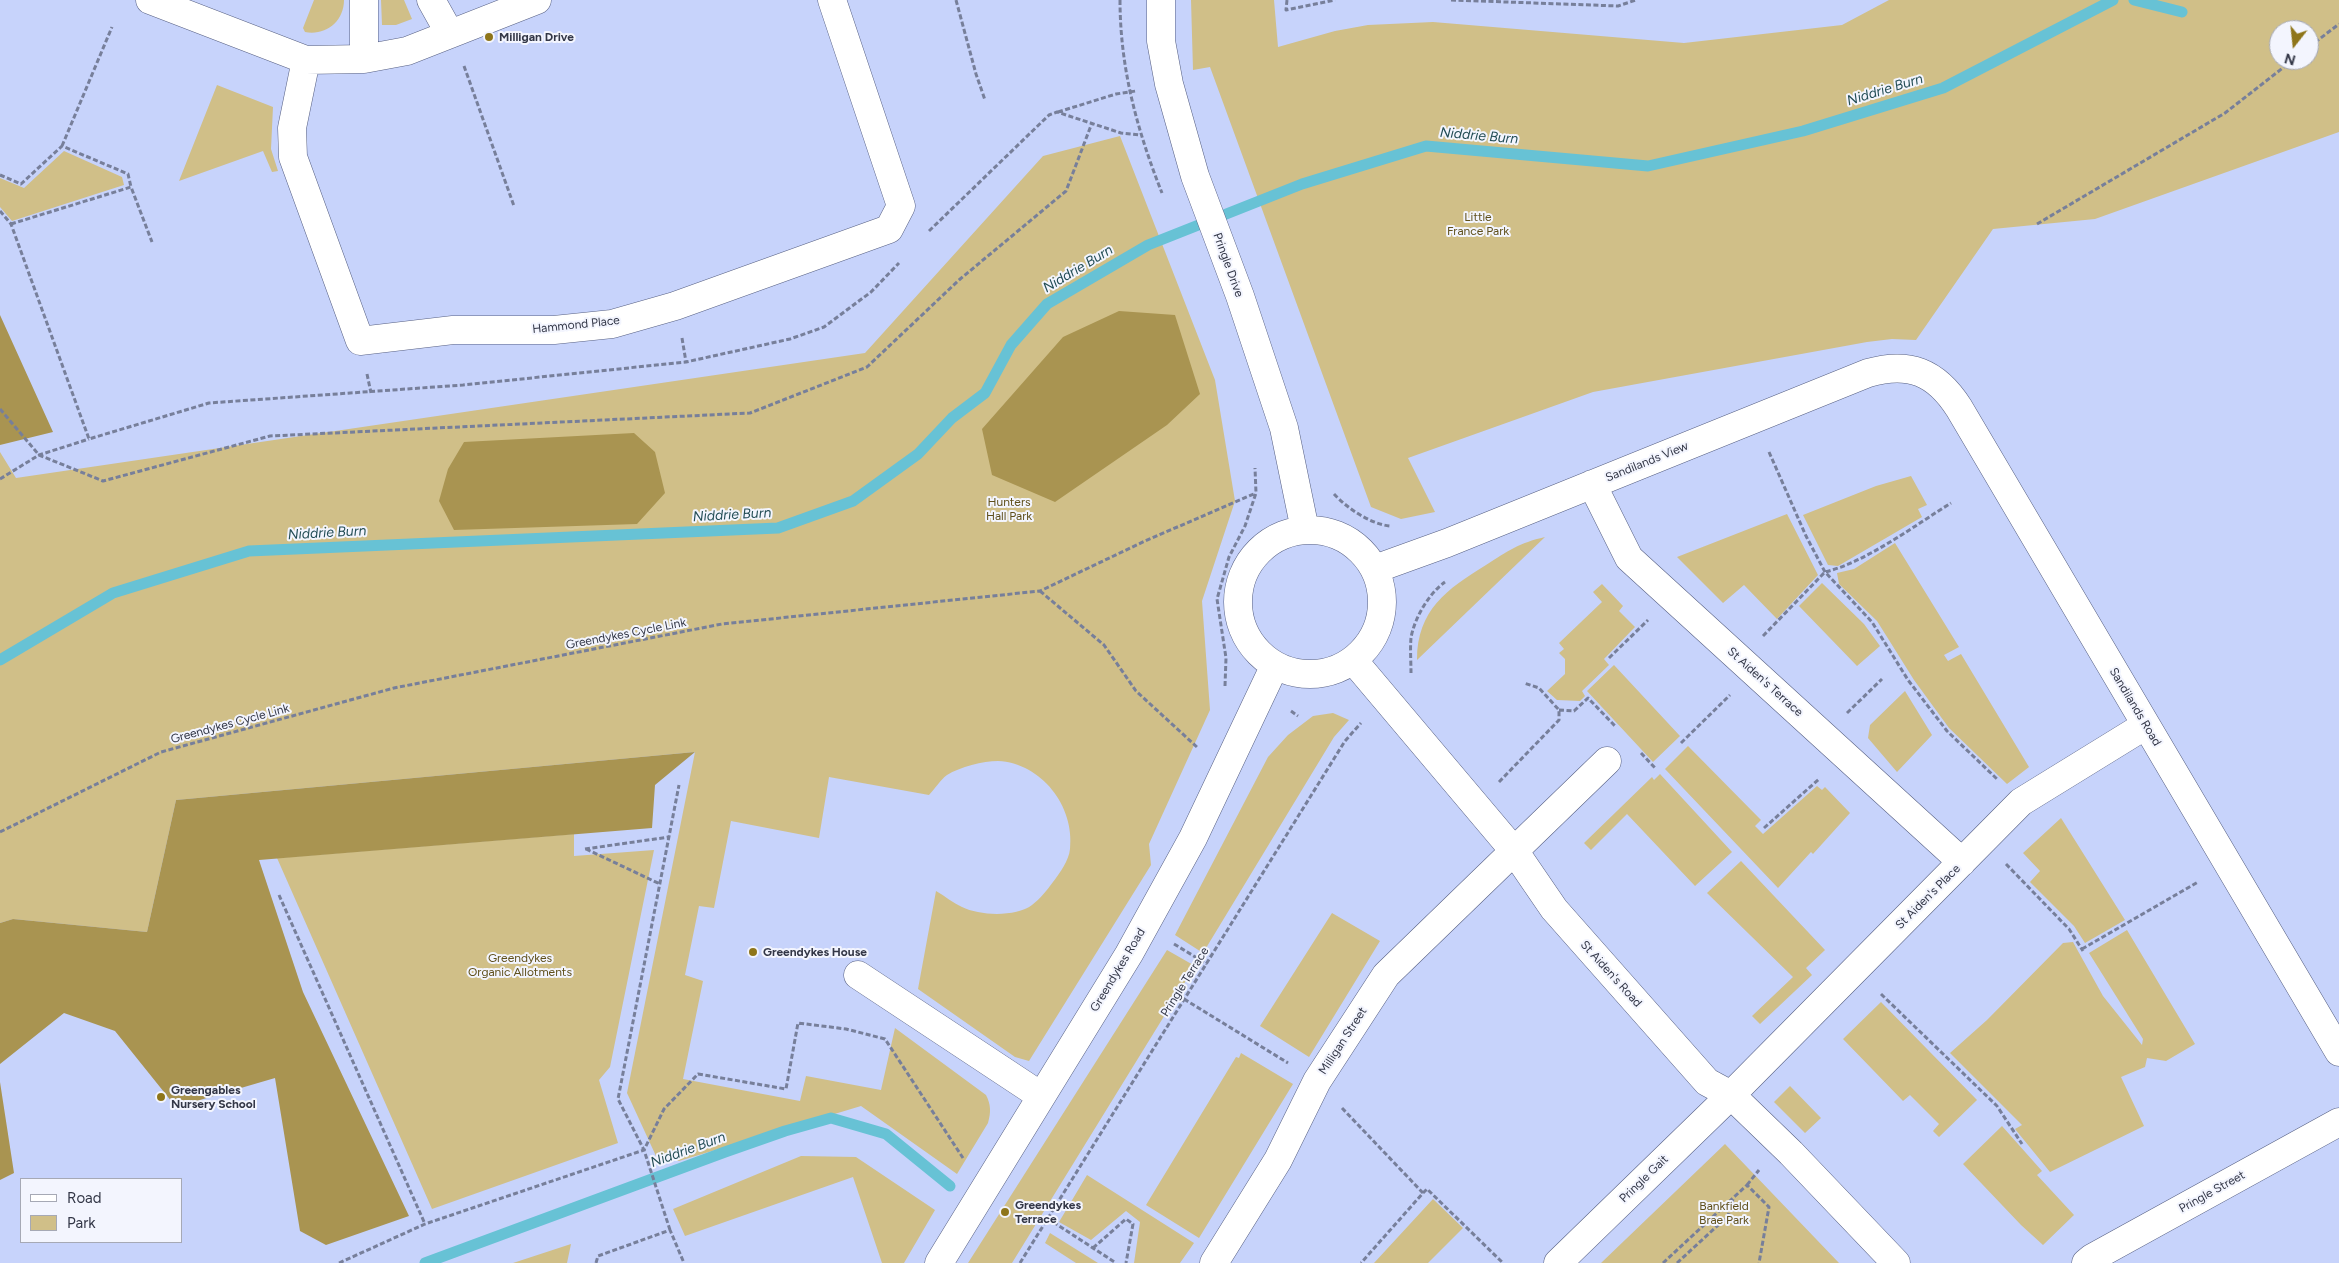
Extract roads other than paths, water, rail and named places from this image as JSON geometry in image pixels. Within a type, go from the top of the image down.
[{"type":"street","points":[[150,0],[306,60],[364,59],[407,51],[537,0]]},
{"type":"street","points":[[364,0],[364,59]]},
{"type":"street","points":[[431,0],[450,34]]},
{"type":"street","name":"Hammond Place","points":[[306,60],[292,128],[293,157],[360,342],[453,330],[554,330],[612,324],[675,306],[889,229],[901,206],[832,0]]},
{"type":"street","name":"Pringle Drive","points":[[1161,0],[1161,41],[1169,84],[1195,176],[1240,296],[1284,428],[1305,530]]},
{"type":"street","name":"Sandilands View","points":[[1375,569],[1447,543],[1868,373],[1885,368],[1904,368],[1921,372]]},
{"type":"street","name":"Sandilands Road","points":[[1921,372],[1936,381],[1954,401],[2339,1052]]},
{"type":"street","name":"St Aiden's Terrace","points":[[1592,484],[1629,558],[1962,862]]},
{"type":"street","points":[[1305,530],[1326,532],[1353,543],[1375,569],[1381,586],[1383,603],[1381,619],[1374,636],[1362,652],[1353,660],[1326,672],[1311,674],[1295,672],[1274,664],[1254,647],[1242,626],[1238,601],[1241,583],[1251,561],[1266,545],[1284,535],[1305,530]]},
{"type":"street","name":"St Aiden's Road","points":[[1353,660],[1515,852],[1554,909],[1707,1082],[1731,1095],[1896,1263]]},
{"type":"street","name":"Greendykes Road","points":[[939,1263],[1145,926],[1193,838],[1274,664]]},
{"type":"street","name":"St Aiden's Place","points":[[1731,1095],[2021,802],[2146,725]]},
{"type":"street","name":"Milligan Street","points":[[1214,1263],[1278,1160],[1317,1081],[1386,975],[1607,761]]},
{"type":"street","points":[[858,975],[1041,1096]]},
{"type":"street","name":"Pringle Gait","points":[[1558,1263],[1731,1095]]},
{"type":"street","name":"Pringle Street","points":[[2086,1263],[2100,1253],[2339,1122]]},
{"type":"waterway","name":"Niddrie Burn","points":[[0,660],[113,593],[249,551],[778,528],[853,501],[918,454],[952,418],[985,393],[1011,345],[1047,304],[1148,245],[1302,184],[1426,146],[1648,166],[1803,131],[1943,88],[2113,0]]},
{"type":"waterway","points":[[2134,0],[2182,12]]},
{"type":"waterway","name":"Niddrie Burn","points":[[425,1263],[725,1152],[785,1131],[831,1118],[886,1134],[950,1186]]},
{"type":"place","name":"Milligan Drive","points":[[489,37]]},
{"type":"place","name":"Greendykes House","points":[[753,952]]},
{"type":"place","name":"Greengables Nursery School","points":[[161,1097]]},
{"type":"place","name":"Greendykes Terrace","points":[[1005,1212]]},
{"type":"park label","name":"Little France Park","points":[[1478,224]]},
{"type":"park label","name":"Hunters Hall Park","points":[[1009,509]]},
{"type":"park label","name":"Greendykes Organic Allotments","points":[[520,965]]},
{"type":"park label","name":"Bankfield Brae Park","points":[[1724,1213]]}]
